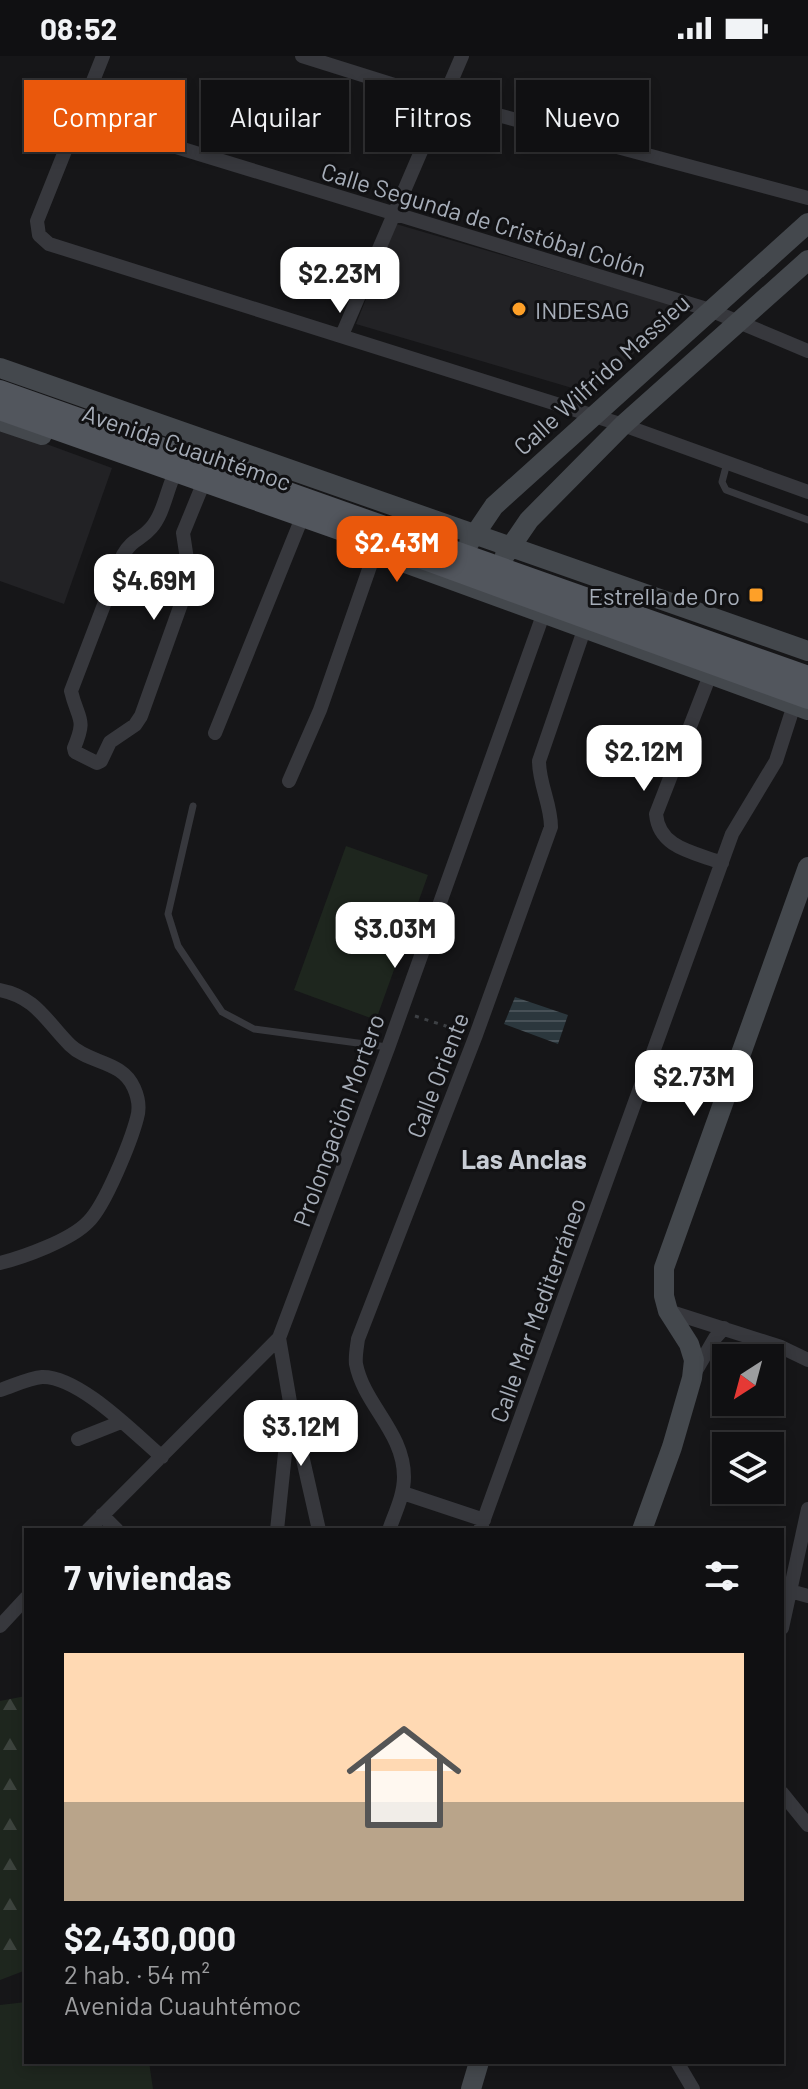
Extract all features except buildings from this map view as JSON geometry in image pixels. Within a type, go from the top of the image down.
[{"type":"main road","name":"Calle Wilfrido Massieu","points":[[446,580],[494,506],[808,223]]},
{"type":"main road","points":[[481,592],[529,520],[623,425],[808,260]]},
{"type":"main road","points":[[0,368],[808,651]]},
{"type":"main road","name":"Avenida Cuauhtémoc","points":[[0,391],[808,677]]},
{"type":"main road","name":"Avenida Cuauhtémoc","points":[[0,409],[433,562],[803,705]]},
{"type":"main road","points":[[0,421],[201,489],[584,630],[803,705]]},
{"type":"main road","points":[[643,1528],[672,1447],[692,1378],[694,1360],[689,1344],[668,1311],[664,1296],[664,1268],[808,867]]},
{"type":"main road","points":[[471,2089],[478,2064]]},
{"type":"street","points":[[93,80],[103,56]]},
{"type":"street","points":[[302,56],[378,80]]},
{"type":"street","points":[[451,80],[462,56]]},
{"type":"street","points":[[500,116],[808,198]]},
{"type":"street","name":"Calle Segunda de Cristóbal Colón","points":[[185,150],[710,310],[808,351]]},
{"type":"street","points":[[64,152],[37,221],[39,235],[49,244],[623,425],[808,492]]},
{"type":"street","points":[[342,335],[420,152]]},
{"type":"street","points":[[172,480],[155,525],[132,541],[123,555],[71,691],[82,720],[75,752],[97,763],[110,742],[135,725],[141,716],[190,579],[183,533],[201,489]]},
{"type":"street","points":[[215,733],[299,525]]},
{"type":"street","points":[[289,781],[320,710],[375,552]]},
{"type":"street","name":"Prolongación Mortero","points":[[90,1528],[279,1338],[388,1048],[543,615]]},
{"type":"street","name":"Calle Oriente","points":[[390,1528],[403,1493],[403,1459],[397,1439],[363,1383],[356,1363],[358,1339],[476,1035],[551,827],[551,811],[539,774],[539,761],[584,630]]},
{"type":"street","points":[[710,675],[656,814],[657,828],[667,841],[722,863]]},
{"type":"street","name":"Calle Mar Mediterráneo","points":[[482,1525],[565,1303],[732,834],[776,761],[803,705]]},
{"type":"street","points":[[0,990],[29,1001],[73,1049],[121,1070],[133,1085],[138,1100],[138,1116],[104,1201],[88,1223],[18,1258],[0,1263]]},
{"type":"street","points":[[668,1311],[781,1347],[808,1360]]},
{"type":"street","points":[[692,1378],[724,1328]]},
{"type":"street","points":[[279,1338],[319,1528]]},
{"type":"street","points":[[0,1390],[40,1377],[59,1379],[77,1388],[162,1457]]},
{"type":"street","points":[[277,1528],[290,1402]]},
{"type":"street","points":[[78,1439],[121,1422]]},
{"type":"street","points":[[403,1493],[482,1525]]},
{"type":"street","points":[[784,1619],[808,1509]]},
{"type":"street","points":[[102,1515],[115,1528]]},
{"type":"street","points":[[790,1591],[808,1596]]},
{"type":"street","points":[[0,1626],[24,1600]]},
{"type":"street","points":[[784,1795],[808,1825]]},
{"type":"street","points":[[678,2064],[693,2089]]},
{"type":"lane","points":[[727,463],[722,482],[726,490],[808,520]]},
{"type":"lane","points":[[193,806],[168,914],[178,946],[222,1012],[254,1029],[388,1048]]},
{"type":"path","points":[[400,1011],[476,1035]]},
{"type":"shaded area","name":"INDESAG","points":[[396,224],[673,305],[680,313],[589,393],[356,324]]},
{"type":"shaded area","points":[[0,427],[112,468],[64,604],[0,581]]},
{"type":"shaded area","points":[[515,997],[568,1015],[558,1044],[504,1024]]},
{"type":"green space","points":[[346,846],[428,875],[376,1020],[294,990]]},
{"type":"green space","points":[[24,1696],[24,1971],[0,1980],[0,1701]]},
{"type":"green space","points":[[24,2002],[24,2064],[149,2064],[153,2089],[0,2089],[0,2005]]},
{"type":"place","name":"INDESAG","points":[[519,309]]},
{"type":"place","name":"Estrella de Oro","points":[[756,595]]},
{"type":"district","name":"Las Anclas","points":[[524,1158]]}]
